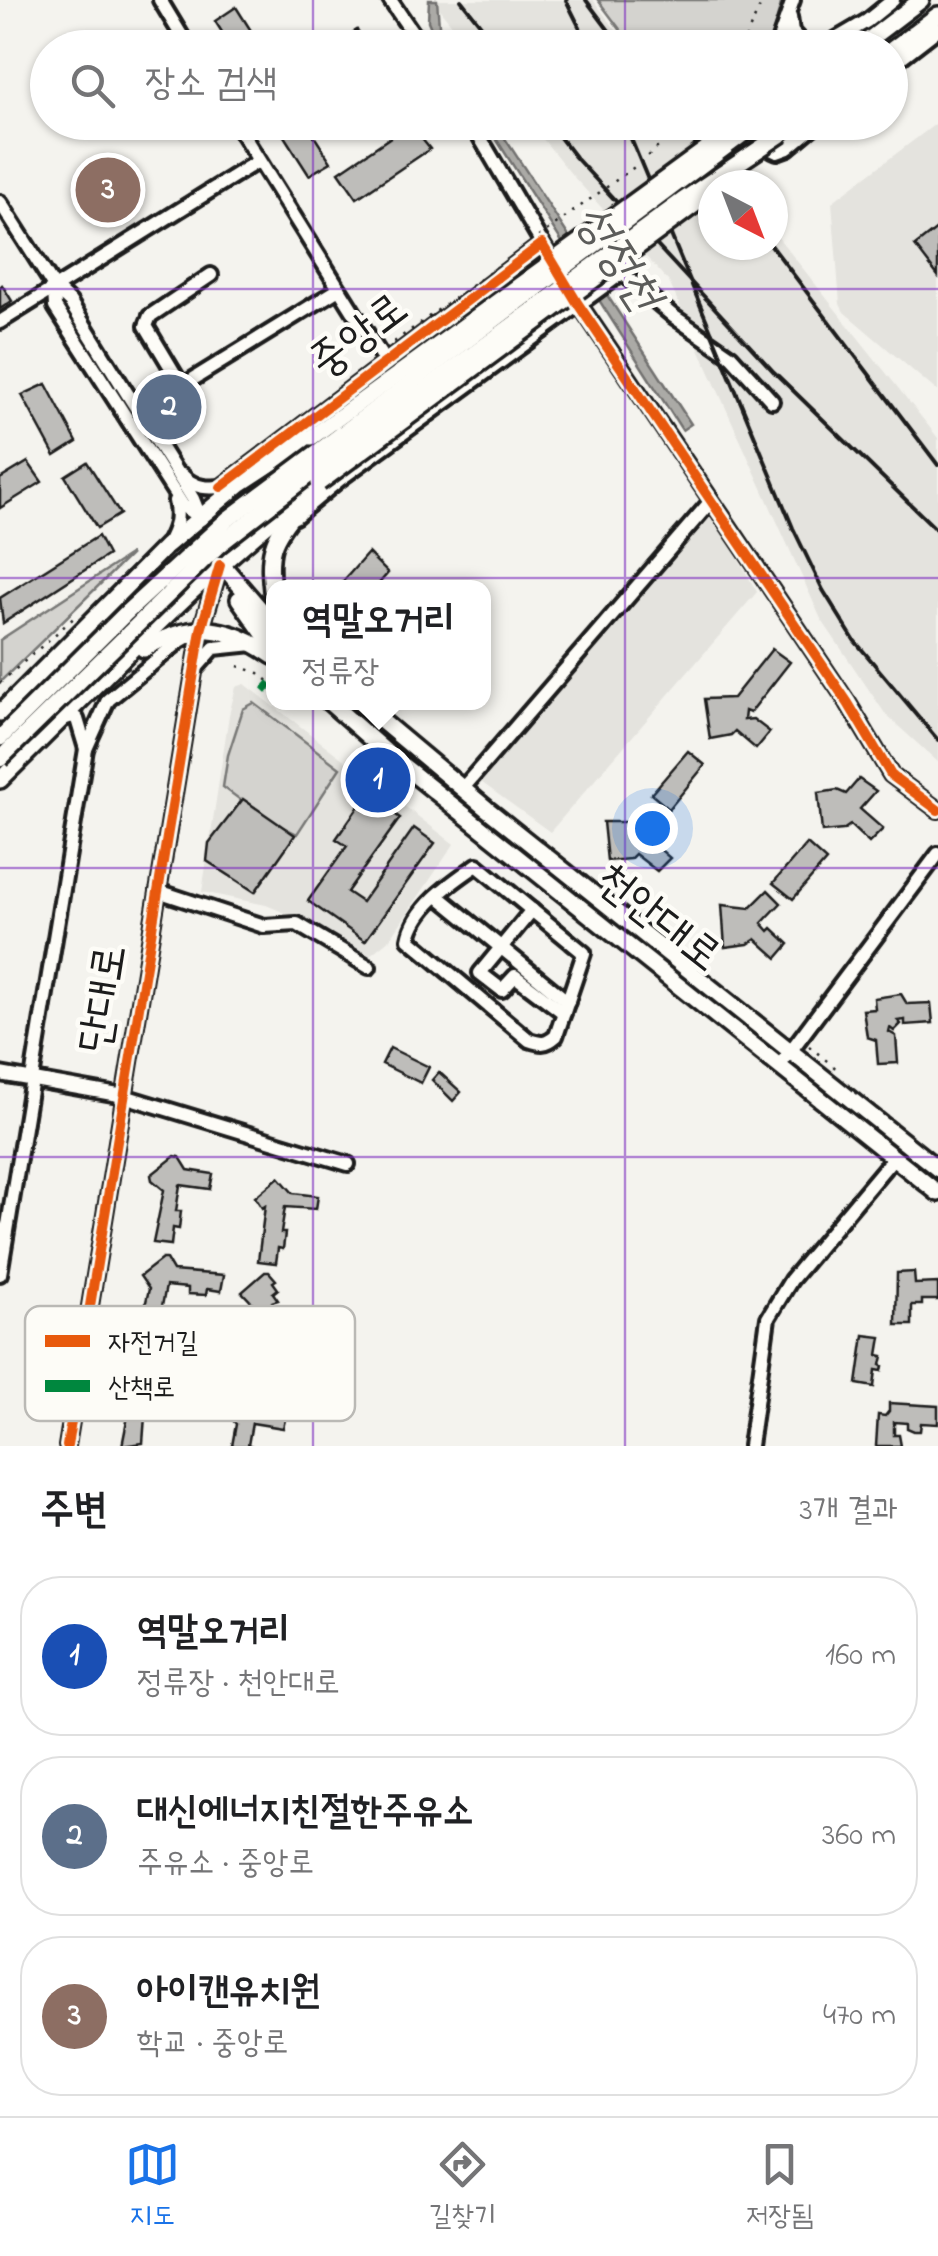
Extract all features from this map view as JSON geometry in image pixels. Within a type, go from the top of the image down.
[{"type":"main road","points":[[880,30],[921,0]]},
{"type":"main road","points":[[908,37],[938,14]]},
{"type":"main road","points":[[0,712],[166,546],[240,484],[312,437],[719,140]]},
{"type":"main road","points":[[0,738],[228,519],[732,140]]},
{"type":"main road","points":[[0,759],[220,544],[682,201],[771,140]]},
{"type":"main road","points":[[737,170],[774,140]]},
{"type":"main road","points":[[0,780],[268,522],[698,202]]},
{"type":"main road","points":[[271,580],[275,535],[319,484]]},
{"type":"main road","points":[[201,519],[220,565],[266,637]]},
{"type":"main road","points":[[220,565],[266,616]]},
{"type":"main road","points":[[83,700],[138,653],[162,638],[200,630],[224,630],[266,651]]},
{"type":"main road","name":"천안대로","points":[[338,710],[938,1193]]},
{"type":"main road","name":"천안대로","points":[[369,710],[938,1169]]},
{"type":"street","points":[[390,0],[411,30]]},
{"type":"street","points":[[867,21],[873,0]]},
{"type":"street","points":[[852,30],[893,0]]},
{"type":"street","points":[[163,1],[179,30]]},
{"type":"street","points":[[782,30],[791,5]]},
{"type":"street","points":[[791,5],[792,30]]},
{"type":"street","points":[[908,52],[938,29]]},
{"type":"street","name":"중앙로","points":[[246,140],[385,362]]},
{"type":"street","points":[[481,140],[578,304],[848,703],[891,775],[938,810]]},
{"type":"street","points":[[762,140],[769,149],[778,152],[798,140]]},
{"type":"street","points":[[0,322],[258,161]]},
{"type":"street","points":[[0,202],[54,287],[70,302],[193,499],[201,519]]},
{"type":"street","name":"중앙로","points":[[222,487],[542,244]]},
{"type":"street","points":[[510,268],[531,268],[578,304]]},
{"type":"street","points":[[275,535],[338,480],[622,273],[673,316],[731,356],[772,401]]},
{"type":"street","name":"중앙로","points":[[211,275],[150,316],[146,326],[182,386],[339,289]]},
{"type":"street","points":[[550,325],[558,301],[551,286]]},
{"type":"street","points":[[54,287],[55,307],[183,506],[201,519]]},
{"type":"street","points":[[170,462],[189,484],[211,488],[240,484]]},
{"type":"street","points":[[166,546],[176,529],[178,514],[172,489]]},
{"type":"street","points":[[462,788],[711,500]]},
{"type":"street","name":"단대로","points":[[90,1306],[200,630],[220,565]]},
{"type":"street","points":[[0,1274],[86,748],[108,700],[180,641],[200,630]]},
{"type":"street","points":[[193,673],[201,658],[214,648],[256,644]]},
{"type":"street","points":[[63,719],[78,719],[86,748]]},
{"type":"street","points":[[780,1065],[938,854]]},
{"type":"street","points":[[477,866],[584,954],[570,1009],[550,1042],[529,1040],[411,944],[415,921],[438,896],[477,866]]},
{"type":"street","points":[[158,891],[264,926],[297,924],[369,966]]},
{"type":"street","points":[[438,896],[570,1009]]},
{"type":"street","points":[[532,910],[480,972],[502,990],[515,976],[570,1009]]},
{"type":"street","points":[[0,1074],[124,1096],[348,1164]]},
{"type":"street","points":[[750,1446],[768,1318],[791,1280],[894,1157]]},
{"type":"street","name":"단대로","points":[[67,1446],[71,1421]]},
{"type":"path","points":[[749,30],[763,0]]},
{"type":"path","points":[[394,342],[644,160],[666,140]]},
{"type":"path","points":[[0,683],[83,610]]},
{"type":"path","points":[[238,666],[266,679]]},
{"type":"shaded area","points":[[429,0],[437,0],[441,30],[432,30]]},
{"type":"shaded area","points":[[432,0],[593,0],[616,30],[456,30]]},
{"type":"shaded area","points":[[598,0],[782,0],[774,30],[620,30]]},
{"type":"shaded area","points":[[938,122],[938,392],[844,312],[840,304],[832,202]]},
{"type":"shaded area","points":[[497,140],[506,140],[691,424],[682,430]]},
{"type":"shaded area","points":[[544,140],[701,140],[725,170],[698,170],[698,260],[788,260],[788,250],[938,438],[938,762],[886,715],[821,619],[669,282]]},
{"type":"shaded area","points":[[703,518],[716,520],[757,592],[550,832],[481,782]]},
{"type":"shaded area","points":[[131,554],[0,682],[0,640]]},
{"type":"shaded area","points":[[245,684],[266,700],[266,710],[279,710],[454,844],[390,939],[370,955],[319,927],[266,905],[202,892],[236,687]]},
{"type":"shaded area","points":[[254,703],[340,768],[297,834],[266,819],[223,787],[228,755],[243,709]]},
{"type":"building","points":[[236,7],[251,30],[221,30],[215,21]]},
{"type":"building","points":[[287,140],[317,140],[331,162],[309,175]]},
{"type":"building","points":[[386,140],[423,140],[430,149],[357,198],[339,172]]},
{"type":"building","points":[[938,228],[938,276],[915,246]]},
{"type":"building","points":[[0,287],[12,301],[0,309]]},
{"type":"building","points":[[46,384],[77,442],[55,456],[22,395]]},
{"type":"building","points":[[28,462],[42,482],[0,508],[0,479]]},
{"type":"building","points":[[87,462],[120,514],[97,528],[65,476]]},
{"type":"building","points":[[98,536],[108,555],[3,623],[0,598]]},
{"type":"building","points":[[368,553],[388,573],[382,580],[344,580]]},
{"type":"building","points":[[772,649],[790,662],[750,713],[745,711],[744,720],[753,719],[770,732],[756,749],[735,731],[710,739],[704,699],[733,698]]},
{"type":"building","points":[[688,751],[705,765],[669,809],[651,794]]},
{"type":"building","points":[[859,779],[876,791],[860,809],[883,829],[869,843],[850,825],[843,830],[822,832],[818,793],[837,790],[846,794]]},
{"type":"building","points":[[367,794],[400,818],[347,892],[362,902],[414,828],[435,843],[365,941],[308,901],[347,846],[336,839]]},
{"type":"building","points":[[243,799],[295,835],[255,892],[207,861],[209,843]]},
{"type":"building","points":[[647,806],[661,817],[645,836],[670,858],[657,871],[635,854],[630,859],[607,861],[603,822],[631,822]]},
{"type":"building","points":[[807,844],[826,861],[793,899],[773,883]]},
{"type":"building","points":[[768,890],[781,903],[762,923],[789,944],[777,958],[756,939],[725,947],[722,905],[750,908]]},
{"type":"building","points":[[901,994],[907,1004],[931,1003],[933,1023],[905,1025],[905,1020],[898,1021],[901,1024],[889,1032],[896,1036],[898,1063],[878,1064],[876,1040],[867,1037],[863,1010],[875,1009],[874,998]]},
{"type":"building","points":[[390,1048],[429,1067],[421,1083],[382,1064]]},
{"type":"building","points":[[439,1072],[461,1092],[453,1101],[432,1080]]},
{"type":"building","points":[[175,1156],[188,1170],[213,1174],[210,1189],[180,1185],[176,1211],[181,1211],[179,1229],[173,1228],[171,1245],[153,1243],[164,1190],[151,1175]]},
{"type":"building","points":[[279,1177],[293,1193],[318,1196],[316,1209],[285,1207],[283,1249],[278,1248],[276,1263],[258,1261],[265,1206],[262,1208],[255,1197]]},
{"type":"building","points":[[162,1259],[173,1271],[224,1275],[221,1291],[207,1289],[206,1295],[166,1286],[162,1306],[145,1306],[149,1289],[140,1276]]},
{"type":"building","points":[[269,1272],[276,1280],[273,1282],[278,1289],[273,1293],[278,1300],[271,1306],[255,1306],[242,1292]]},
{"type":"building","points":[[914,1272],[915,1284],[938,1283],[938,1300],[922,1300],[922,1305],[912,1305],[912,1325],[896,1325],[897,1273]]},
{"type":"building","points":[[864,1335],[881,1337],[878,1355],[883,1356],[883,1366],[882,1371],[876,1370],[874,1387],[857,1384]]},
{"type":"building","points":[[889,1403],[938,1406],[938,1424],[921,1423],[920,1431],[914,1431],[907,1428],[907,1423],[894,1422],[894,1435],[899,1435],[901,1446],[876,1446],[878,1415],[885,1416]]},
{"type":"building","points":[[127,1421],[145,1421],[143,1443],[122,1446]]},
{"type":"building","points":[[234,1421],[285,1421],[283,1428],[252,1423],[248,1445],[252,1446],[232,1446]]},
{"type":"railway","points":[[461,0],[485,30]]},
{"type":"railway","points":[[566,0],[581,30]]},
{"type":"railway","points":[[586,0],[608,30]]},
{"type":"railway","points":[[562,140],[774,372],[938,531]]},
{"type":"railway","points":[[631,140],[793,528],[823,590],[854,640],[938,740]]},
{"type":"railway","points":[[692,140],[715,170]]},
{"type":"railway","points":[[782,260],[938,465]]},
{"type":"cycle path","points":[[221,487],[542,244],[578,304],[848,703],[891,775],[938,810]]},
{"type":"cycle path","points":[[90,1306],[201,630],[220,565]]},
{"type":"cycle path","points":[[67,1446],[71,1421]]},
{"type":"place","name":"아이캔유치원","points":[[108,190]]},
{"type":"place","name":"대신에너지친절한주유소","points":[[169,407]]},
{"type":"place","name":"역말오거리","points":[[378,780]]},
{"type":"water label","name":"성정천","points":[[616,258]]}]
